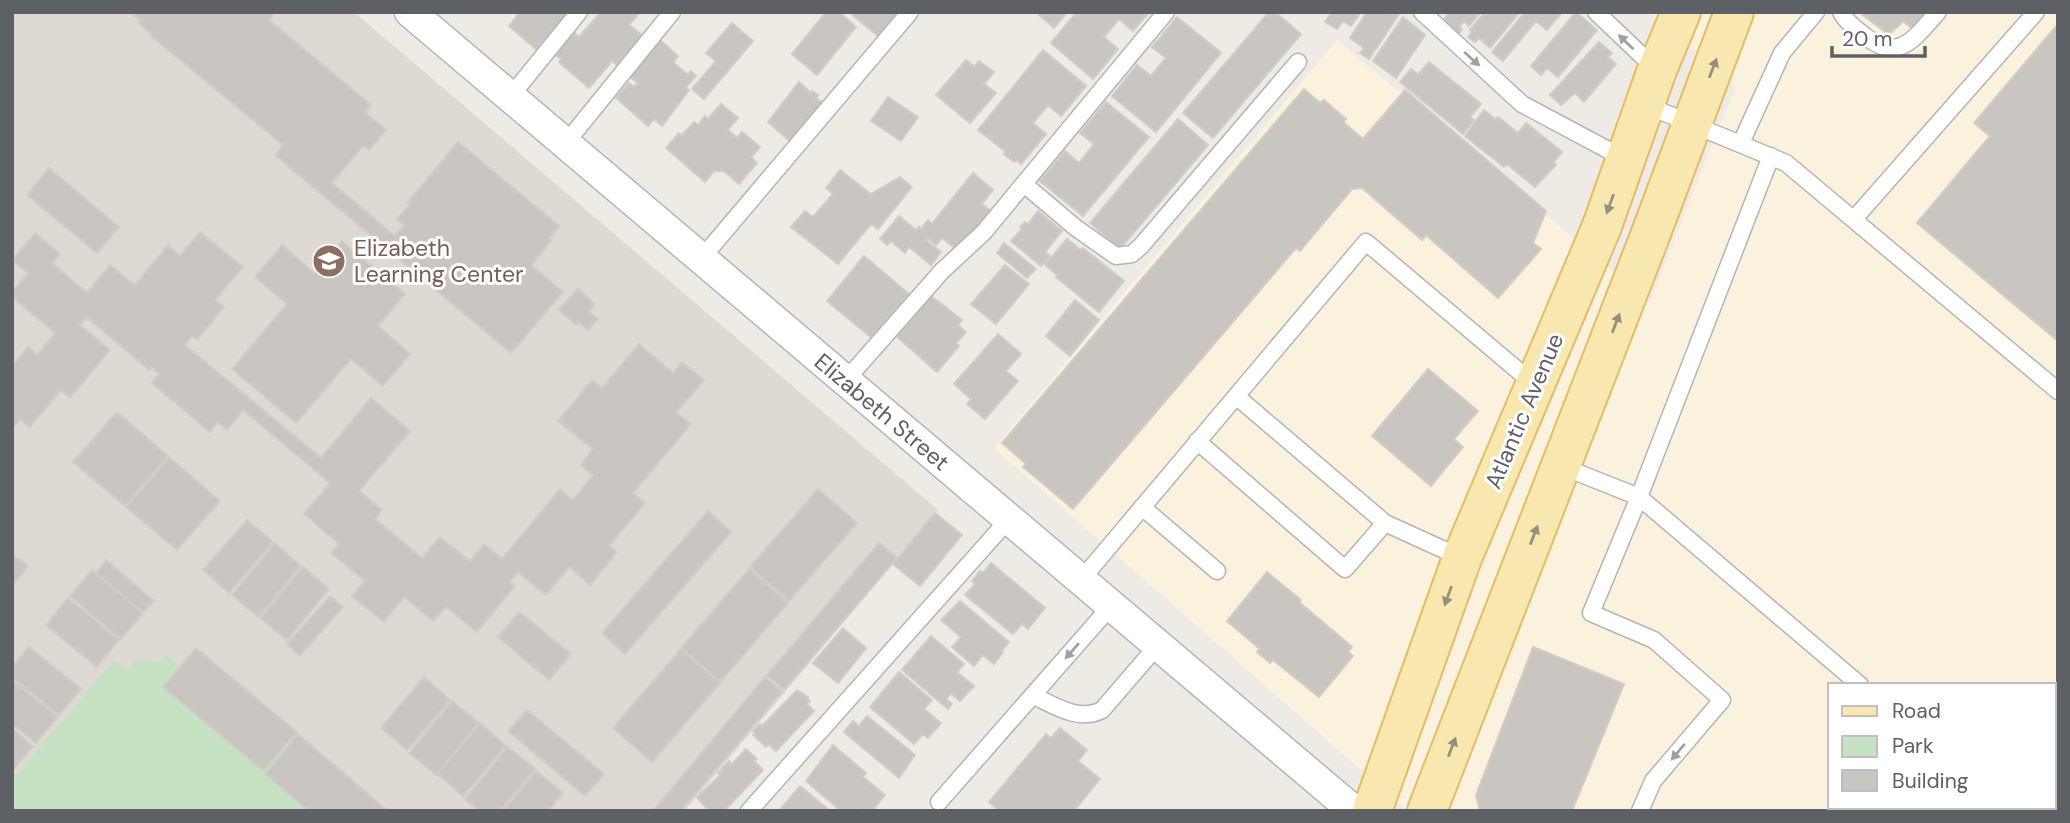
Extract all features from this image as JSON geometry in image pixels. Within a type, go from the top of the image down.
[{"type":"main road","name":"Atlantic Avenue","points":[[1372,811],[1462,558],[1602,226],[1681,12]]},
{"type":"main road","points":[[1427,811],[1734,12]]},
{"type":"street","name":"Elizabeth Street","points":[[410,12],[1354,811]]},
{"type":"lane","points":[[510,97],[579,12]]},
{"type":"lane","points":[[565,144],[672,12]]},
{"type":"lane","points":[[701,258],[910,12]]},
{"type":"lane","points":[[845,381],[942,271],[984,232],[1166,12]]},
{"type":"lane","points":[[1422,12],[1522,104],[1626,160]]},
{"type":"lane","points":[[1596,12],[1652,88],[1692,123],[1786,163],[2058,391]]},
{"type":"lane","points":[[1741,143],[1782,52],[1816,12]]},
{"type":"lane","points":[[1841,12],[1846,20],[1875,44],[1887,49],[1899,48],[1909,43],[1938,12]]},
{"type":"lane","points":[[1854,219],[2036,12]]},
{"type":"lane","points":[[1024,184],[1076,228],[1116,256],[1132,254],[1142,246],[1298,62]]},
{"type":"lane","points":[[1640,811],[1653,781],[1722,699],[1654,640],[1591,613],[1639,497],[1771,156]]},
{"type":"lane","points":[[1081,580],[1366,242],[1535,385]]},
{"type":"lane","points":[[1236,396],[1385,523],[1462,558]]},
{"type":"lane","points":[[1198,441],[1345,569],[1385,523]]},
{"type":"lane","points":[[1560,466],[1639,497],[1858,683]]},
{"type":"lane","points":[[1142,507],[1217,571]]},
{"type":"lane","points":[[749,811],[1009,519]]},
{"type":"lane","points":[[939,802],[1111,606]]},
{"type":"lane","points":[[1034,695],[1065,711],[1093,715],[1102,710],[1158,645]]},
{"type":"shaded area","name":"Elizabeth Learning Center","points":[[12,12],[354,12],[938,510],[685,811],[12,811]]},
{"type":"shaded area","points":[[1650,12],[2058,12],[2058,811],[1408,811],[994,448],[1337,40],[1650,302],[1735,87]]},
{"type":"green space","points":[[166,655],[351,811],[12,811],[12,780],[114,660],[127,670],[136,660],[149,659],[158,663]]},
{"type":"building","points":[[130,12],[271,12],[269,20],[371,105],[365,112],[386,130],[369,150],[363,146],[332,183],[395,236],[404,225],[397,219],[410,204],[408,202],[458,142],[559,226],[549,238],[552,240],[531,265],[563,292],[511,353],[275,155],[283,145],[150,35],[139,23],[141,21]]},
{"type":"building","points":[[520,12],[569,12],[537,50],[509,26]]},
{"type":"building","points":[[601,12],[640,12],[629,25],[643,36],[617,65],[612,61],[589,88],[552,53],[571,30],[579,37]]},
{"type":"building","points":[[826,12],[839,12],[856,27],[817,75],[792,54]]},
{"type":"building","points":[[849,12],[900,12],[879,37]]},
{"type":"building","points":[[1036,12],[1067,12],[1054,28]]},
{"type":"building","points":[[1077,12],[1149,12],[1133,31],[1119,19],[1104,37],[1118,49],[1093,79],[1051,43]]},
{"type":"building","points":[[1269,12],[1275,12],[1301,34],[1213,138],[1183,113]]},
{"type":"building","points":[[1332,12],[1361,12],[1351,26],[1343,21],[1337,29],[1325,22]]},
{"type":"building","points":[[1367,12],[1399,14],[1369,59],[1360,53],[1364,48],[1350,38]]},
{"type":"building","points":[[1450,12],[1481,12],[1469,26],[1464,21],[1457,36],[1441,23]]},
{"type":"building","points":[[1485,12],[1520,12],[1490,48],[1479,38],[1475,42],[1468,37],[1472,32],[1470,30]]},
{"type":"building","points":[[1525,12],[1562,12],[1547,30],[1536,21],[1503,61],[1492,52]]},
{"type":"building","points":[[1576,12],[1597,30],[1558,77],[1547,68],[1541,75],[1531,66]]},
{"type":"building","points":[[1859,12],[1929,12],[1914,30],[1903,21],[1889,35]]},
{"type":"building","points":[[1177,17],[1221,53],[1156,132],[1112,96],[1137,65],[1151,76],[1166,58],[1152,47]]},
{"type":"building","points":[[1403,17],[1425,35],[1396,78],[1373,61]]},
{"type":"building","points":[[732,23],[753,41],[704,99],[692,89],[716,61],[706,53]]},
{"type":"building","points":[[2058,24],[2058,341],[1917,223],[1990,136],[1974,123]]},
{"type":"building","points":[[660,40],[678,56],[673,62],[688,75],[691,71],[696,76],[662,126],[654,119],[648,126],[616,98],[629,83],[634,87],[638,83],[629,76]]},
{"type":"building","points":[[1599,42],[1612,53],[1608,57],[1616,64],[1584,102],[1575,93],[1561,105],[1550,95]]},
{"type":"building","points":[[1043,50],[1086,86],[1061,116],[1048,105],[1033,123],[1046,134],[1021,164],[1016,160],[1014,162],[1004,154],[1006,152],[978,130]]},
{"type":"building","points":[[966,60],[974,67],[979,61],[994,72],[984,84],[996,93],[970,123],[936,95]]},
{"type":"building","points":[[1429,62],[1481,104],[1470,117],[1474,120],[1463,134],[1400,82],[1411,69],[1418,75]]},
{"type":"building","points":[[799,82],[811,93],[812,91],[818,95],[816,98],[825,104],[792,143],[768,122]]},
{"type":"building","points":[[1304,89],[1320,103],[1324,100],[1346,119],[1343,122],[1363,139],[1405,90],[1546,211],[1533,243],[1541,249],[1498,298],[1426,235],[1422,240],[1362,188],[1352,189],[1300,251],[1296,248],[1073,509],[1023,467],[1026,464],[1002,443]]},
{"type":"building","points":[[888,97],[918,117],[901,141],[871,121]]},
{"type":"building","points":[[1106,102],[1149,137],[1083,216],[1040,181],[1065,151],[1079,163],[1094,144],[1080,133]]},
{"type":"building","points":[[721,104],[738,118],[728,130],[737,138],[742,132],[760,147],[751,157],[757,163],[739,184],[724,171],[714,171],[705,182],[666,148],[679,133],[682,135],[694,122],[698,125],[705,116],[708,119]]},
{"type":"building","points":[[1484,110],[1518,133],[1526,123],[1562,152],[1554,162],[1556,165],[1535,187],[1507,164],[1504,167],[1465,136]]},
{"type":"building","points":[[1178,119],[1208,145],[1120,249],[1090,223]]},
{"type":"building","points":[[49,168],[119,227],[97,253],[27,195]]},
{"type":"building","points":[[840,170],[871,194],[900,177],[912,187],[878,229],[871,224],[838,264],[791,227],[805,211],[813,217],[833,194],[826,188]]},
{"type":"building","points":[[973,173],[993,190],[982,204],[993,213],[960,252],[942,238],[936,245],[928,238],[926,240],[941,252],[931,265],[909,247],[905,253],[891,241],[887,245],[880,239],[899,216],[916,230],[919,227],[921,229],[928,220],[932,224]]},
{"type":"building","points":[[1038,211],[1062,231],[1045,252],[1050,256],[1041,266],[1011,241],[1022,229],[1020,227],[1025,222],[1028,224]]},
{"type":"building","points":[[200,232],[243,267],[215,300],[224,307],[197,340],[192,336],[185,345],[321,458],[371,398],[410,431],[359,491],[382,510],[375,519],[422,558],[440,537],[470,561],[484,544],[502,559],[560,489],[573,500],[593,475],[581,465],[593,449],[558,421],[592,380],[602,388],[639,344],[673,373],[682,362],[704,380],[676,412],[691,424],[633,493],[645,503],[609,546],[617,552],[590,585],[569,567],[546,595],[518,572],[510,582],[515,586],[477,632],[446,607],[433,621],[404,597],[384,622],[352,596],[365,581],[331,553],[339,544],[304,514],[330,483],[243,410],[227,430],[218,422],[210,432],[152,383],[159,374],[151,367],[149,370],[87,317],[80,325],[110,350],[70,398],[61,390],[30,427],[20,419],[12,429],[12,366],[28,347],[37,355],[55,333],[12,297],[12,292],[28,273],[12,260],[35,233],[60,254],[52,263],[87,293],[110,265],[135,285],[168,245],[180,256]]},
{"type":"building","points":[[1067,239],[1081,250],[1083,248],[1124,281],[1099,312],[1045,265]]},
{"type":"building","points":[[342,241],[405,294],[378,326],[410,354],[383,386],[351,359],[296,423],[232,369],[287,304],[255,277],[282,245],[314,273]]},
{"type":"building","points":[[1004,243],[1036,269],[1027,278],[997,253]]},
{"type":"building","points":[[864,256],[909,294],[872,338],[827,301]]},
{"type":"building","points":[[1005,265],[1029,284],[996,324],[971,304]]},
{"type":"building","points":[[578,289],[595,304],[589,312],[598,319],[588,330],[579,322],[576,325],[559,310]]},
{"type":"building","points":[[931,296],[962,320],[958,325],[966,332],[956,343],[959,346],[937,372],[896,336]]},
{"type":"building","points":[[1075,300],[1099,320],[1070,356],[1046,336]]},
{"type":"building","points":[[998,334],[1021,354],[1006,371],[1018,381],[985,419],[967,404],[971,399],[954,384]]},
{"type":"building","points":[[1428,369],[1478,411],[1454,439],[1463,447],[1431,486],[1372,436]]},
{"type":"building","points":[[117,412],[168,456],[125,506],[73,462]]},
{"type":"building","points":[[169,457],[220,501],[177,550],[126,507]]},
{"type":"building","points":[[818,489],[857,523],[789,601],[750,567]]},
{"type":"building","points":[[708,511],[731,532],[625,654],[602,633]]},
{"type":"building","points":[[935,513],[962,535],[920,586],[893,564]]},
{"type":"building","points":[[247,520],[273,542],[229,593],[203,570]]},
{"type":"building","points":[[275,543],[301,566],[258,617],[232,595]]},
{"type":"building","points":[[879,543],[897,558],[784,690],[767,675]]},
{"type":"building","points":[[12,554],[28,566],[12,586]]},
{"type":"building","points":[[106,560],[154,601],[143,613],[96,573]]},
{"type":"building","points":[[991,563],[1045,608],[1028,629],[1022,624],[1013,634],[965,595],[975,584],[972,581],[980,571],[983,573]]},
{"type":"building","points":[[303,567],[329,589],[287,640],[260,618]]},
{"type":"building","points":[[749,569],[788,603],[720,682],[681,648]]},
{"type":"building","points":[[92,570],[143,613],[121,639],[70,596]]},
{"type":"building","points":[[1267,572],[1352,647],[1348,652],[1353,656],[1319,697],[1273,660],[1270,663],[1257,652],[1260,649],[1227,621]]},
{"type":"building","points":[[330,596],[343,607],[300,656],[287,644]]},
{"type":"building","points":[[68,598],[119,640],[97,667],[46,625]]},
{"type":"building","points":[[960,601],[1009,642],[994,664],[983,655],[974,666],[952,647],[961,637],[941,620]]},
{"type":"building","points":[[519,612],[571,654],[549,680],[498,637]]},
{"type":"building","points":[[843,628],[866,648],[838,683],[813,663]]},
{"type":"building","points":[[931,636],[964,664],[957,672],[974,686],[960,701],[951,693],[946,699],[952,704],[948,709],[902,670]]},
{"type":"building","points":[[29,647],[81,689],[59,715],[12,677],[12,667]]},
{"type":"building","points":[[1533,647],[1624,684],[1572,811],[1480,811],[1476,795]]},
{"type":"building","points":[[196,648],[297,732],[263,771],[163,687]]},
{"type":"building","points":[[681,649],[720,683],[652,762],[613,728]]},
{"type":"building","points":[[899,672],[932,700],[924,709],[941,723],[928,738],[923,734],[914,744],[870,707]]},
{"type":"building","points":[[424,677],[450,700],[407,750],[381,728]]},
{"type":"building","points":[[765,677],[782,692],[681,811],[653,811]]},
{"type":"building","points":[[12,680],[58,717],[36,743],[12,724]]},
{"type":"building","points":[[797,690],[808,697],[810,701],[807,704],[814,711],[776,751],[768,744],[766,747],[753,735],[753,731],[760,724],[762,726]]},
{"type":"building","points":[[452,701],[479,723],[436,775],[409,753]]},
{"type":"building","points":[[527,710],[604,774],[585,796],[508,731]]},
{"type":"building","points":[[867,716],[915,755],[899,778],[844,732],[853,721],[859,726]]},
{"type":"building","points":[[480,723],[506,746],[463,796],[437,774]]},
{"type":"building","points":[[12,728],[33,746],[12,771]]},
{"type":"building","points":[[1060,728],[1087,750],[1078,761],[1100,779],[1074,811],[1000,811],[989,802],[1046,734],[1051,738]]},
{"type":"building","points":[[298,734],[388,811],[309,811],[265,774]]},
{"type":"building","points":[[2058,737],[2058,811],[1995,811],[2056,809]]},
{"type":"building","points":[[833,745],[866,773],[863,777],[885,795],[872,811],[859,811],[856,808],[854,811],[841,811],[806,781]]},
{"type":"building","points":[[508,747],[535,769],[500,811],[480,811],[465,799]]},
{"type":"building","points":[[746,749],[757,759],[754,761],[763,770],[724,811],[706,811],[697,797],[720,775],[718,773],[729,761],[732,764]]},
{"type":"building","points":[[536,771],[563,793],[548,811],[503,811]]},
{"type":"building","points":[[800,786],[830,811],[779,811]]},
{"type":"place","name":"Elizabeth Learning Center","points":[[329,261]]}]
